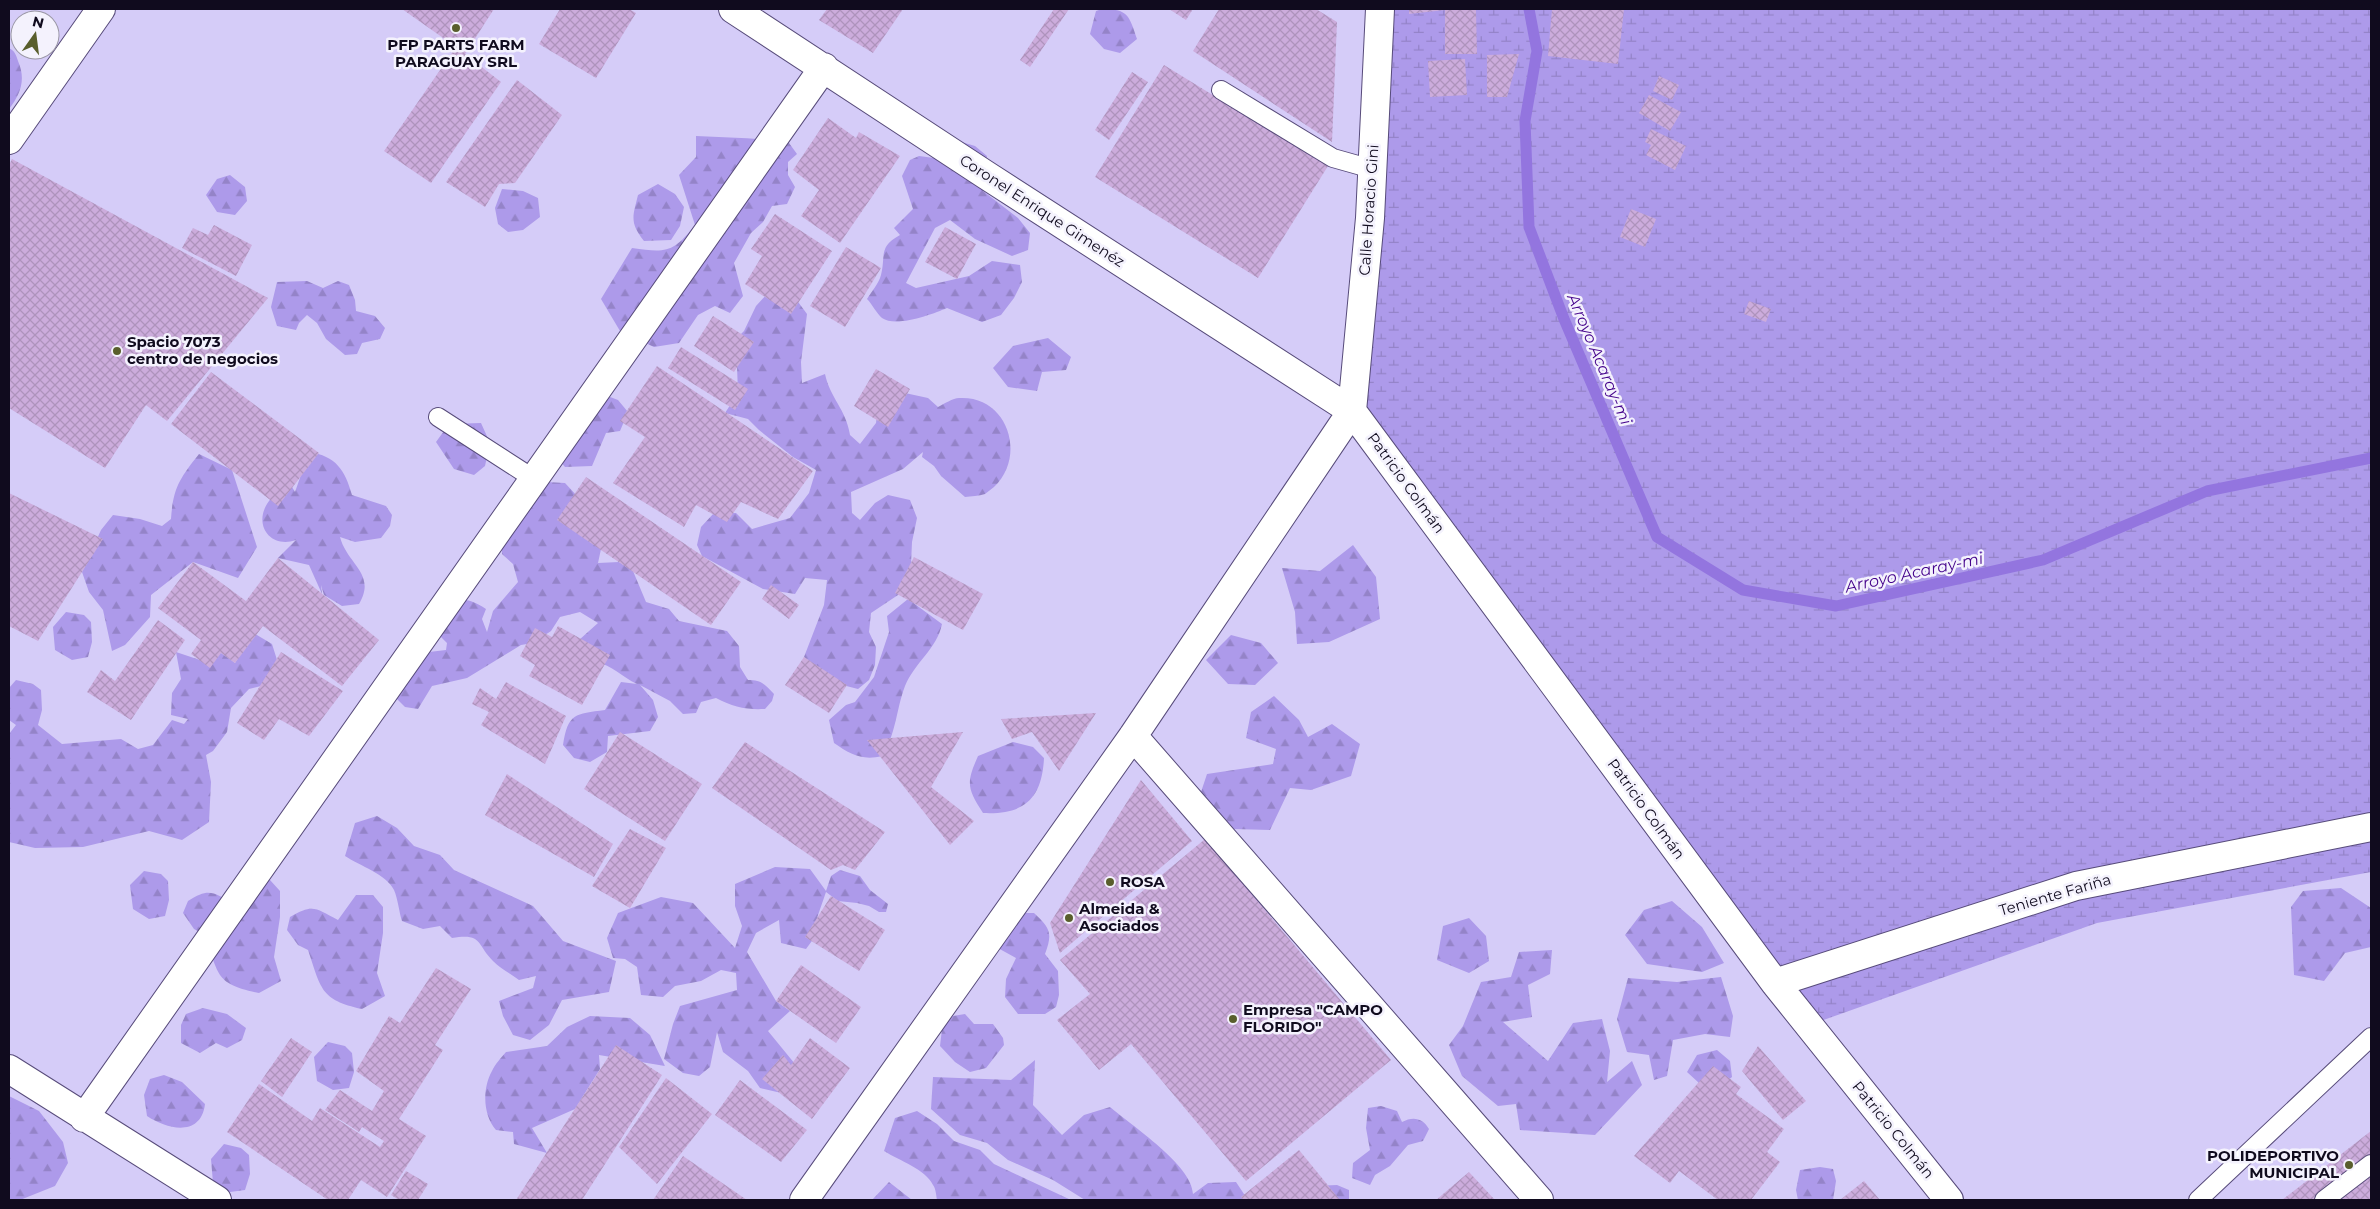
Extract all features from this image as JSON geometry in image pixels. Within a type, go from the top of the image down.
[{"type":"street","points":[[9,140],[101,9]]},
{"type":"street","name":"Coronel Enrique Gimenéz","points":[[733,9],[1352,411]]},
{"type":"street","name":"Calle Horacio Gini","points":[[1352,411],[1372,169],[1380,9]]},
{"type":"street","points":[[84,1118],[824,67]]},
{"type":"street","points":[[804,1200],[1133,736],[1352,411]]},
{"type":"street","name":"Patricio Colmán","points":[[1352,411],[1775,983],[1949,1200]]},
{"type":"street","points":[[1133,736],[1539,1200]]},
{"type":"street","name":"Teniente Fariña","points":[[1775,983],[2076,886],[2371,827]]},
{"type":"street","points":[[9,1069],[217,1200]]},
{"type":"lane","points":[[1221,90],[1333,158],[1372,169]]},
{"type":"lane","points":[[438,417],[534,479]]},
{"type":"lane","points":[[2198,1200],[2371,1037]]},
{"type":"lane","points":[[2324,1200],[2371,1164]]},
{"type":"green space","points":[[1102,9],[1122,12],[1132,24],[1137,39],[1120,53],[1104,49],[1090,34],[1096,11]]},
{"type":"green space","points":[[1375,9],[2371,9],[2371,872],[2097,923],[1815,1023],[1347,417]]},
{"type":"green space","points":[[9,48],[10,60],[18,60],[22,80],[17,98],[9,109]]},
{"type":"green space","points":[[696,136],[789,143],[797,154],[788,162],[788,175],[795,187],[787,204],[772,206],[763,222],[751,233],[734,263],[743,296],[730,313],[715,306],[698,315],[679,343],[654,347],[620,331],[601,299],[632,248],[668,249],[681,241],[695,225],[679,175],[696,157]]},
{"type":"green space","points":[[955,140],[975,146],[987,156],[983,191],[1018,218],[1030,233],[1028,250],[1012,256],[975,239],[950,220],[935,228],[906,283],[916,288],[969,276],[992,261],[1020,265],[1022,282],[1014,298],[1001,315],[982,322],[947,308],[933,314],[905,321],[888,321],[880,316],[867,299],[880,278],[884,252],[888,244],[900,235],[894,228],[913,209],[902,176],[910,160],[919,156],[934,158]]},
{"type":"green space","points":[[230,175],[245,187],[247,201],[235,215],[217,212],[206,195],[217,179]]},
{"type":"green space","points":[[658,184],[675,194],[684,207],[680,226],[671,240],[644,241],[634,224],[636,202],[638,195]]},
{"type":"green space","points":[[502,189],[523,191],[538,198],[540,217],[523,230],[508,232],[498,224],[495,208]]},
{"type":"green space","points":[[307,281],[323,288],[338,281],[349,285],[355,300],[356,311],[375,316],[385,328],[380,339],[362,343],[357,354],[345,355],[326,339],[317,323],[307,315],[299,323],[296,330],[277,326],[271,307],[277,282]]},
{"type":"green space","points":[[768,293],[793,295],[807,314],[801,362],[802,383],[825,374],[830,390],[845,418],[850,435],[860,444],[876,423],[878,411],[905,393],[928,398],[938,407],[957,398],[976,400],[990,406],[1000,417],[1007,430],[1010,444],[1009,460],[1004,474],[994,487],[985,494],[965,497],[941,476],[934,466],[922,457],[923,452],[903,469],[851,492],[852,513],[860,520],[875,503],[888,495],[910,500],[917,518],[912,542],[910,587],[871,613],[869,632],[876,647],[875,665],[869,680],[858,689],[823,680],[804,657],[824,605],[827,580],[805,578],[795,594],[763,589],[702,556],[697,545],[701,527],[714,513],[736,513],[752,529],[790,518],[809,493],[816,470],[793,457],[748,419],[725,413],[738,393],[737,366],[721,354],[744,331],[756,306]]},
{"type":"green space","points":[[1048,338],[1071,357],[1066,370],[1042,372],[1037,391],[1008,387],[993,368],[1013,346]]},
{"type":"green space","points":[[605,395],[618,400],[628,412],[620,431],[606,433],[592,466],[565,467],[554,454],[558,421]]},
{"type":"green space","points":[[481,423],[490,443],[485,466],[474,475],[454,469],[436,442],[449,424]]},
{"type":"green space","points":[[309,452],[326,457],[338,466],[346,478],[352,495],[386,506],[392,515],[390,526],[381,538],[355,542],[340,537],[348,555],[363,577],[365,585],[364,594],[359,604],[342,606],[324,595],[321,585],[322,594],[309,565],[278,558],[296,540],[278,541],[266,532],[263,526],[262,518],[269,501],[292,487],[295,492]]},
{"type":"green space","points":[[199,454],[232,470],[257,547],[238,578],[193,562],[151,595],[150,617],[125,645],[112,651],[103,610],[89,592],[82,572],[101,530],[113,515],[140,519],[162,526],[171,519],[174,499],[179,484]]},
{"type":"green space","points":[[547,482],[565,483],[578,497],[601,549],[598,563],[619,562],[633,571],[646,602],[669,609],[679,621],[727,631],[739,646],[740,667],[748,680],[762,683],[774,694],[772,701],[765,709],[740,707],[716,698],[701,702],[696,713],[683,714],[670,701],[640,685],[653,700],[658,717],[650,731],[608,736],[607,752],[590,762],[574,758],[563,745],[567,727],[571,721],[580,714],[605,710],[621,682],[637,684],[607,666],[596,662],[579,640],[598,623],[580,612],[560,617],[551,631],[533,643],[521,645],[467,678],[432,686],[418,709],[405,707],[397,699],[397,685],[429,652],[446,650],[447,643],[441,637],[437,616],[449,606],[460,600],[465,600],[486,609],[482,619],[487,632],[493,611],[518,582],[513,564],[502,554],[502,541],[524,519],[528,505]]},
{"type":"green space","points":[[1353,545],[1376,577],[1380,619],[1329,642],[1297,644],[1295,612],[1282,568],[1320,571]]},
{"type":"green space","points":[[908,599],[942,624],[935,641],[905,686],[893,731],[882,756],[868,758],[856,756],[834,743],[829,720],[846,705],[855,702],[874,677],[889,632],[887,616]]},
{"type":"green space","points":[[66,612],[84,615],[91,622],[92,642],[88,657],[72,660],[55,650],[53,627]]},
{"type":"green space","points":[[252,632],[272,644],[278,663],[273,683],[249,689],[231,708],[227,732],[213,751],[206,755],[211,782],[209,822],[182,840],[149,831],[83,847],[35,848],[9,842],[9,734],[16,725],[9,720],[9,688],[16,680],[33,684],[41,690],[42,710],[38,725],[62,744],[121,739],[138,749],[153,745],[172,720],[184,724],[188,719],[171,715],[172,693],[181,679],[176,652],[200,660],[221,653],[235,663]]},
{"type":"green space","points":[[1231,635],[1261,643],[1278,663],[1255,685],[1228,684],[1206,660]]},
{"type":"green space","points":[[1274,696],[1299,720],[1308,737],[1332,724],[1360,744],[1351,776],[1311,790],[1290,788],[1270,830],[1233,829],[1201,792],[1207,774],[1273,764],[1276,749],[1246,738],[1251,712]]},
{"type":"green space","points":[[1013,742],[1033,747],[1044,758],[1035,794],[1028,802],[1010,811],[983,813],[971,791],[970,779],[974,765],[978,756]]},
{"type":"green space","points":[[377,816],[397,828],[414,846],[440,855],[454,870],[533,906],[563,941],[616,961],[609,992],[562,1000],[549,1025],[530,1040],[513,1035],[503,1016],[499,1001],[533,988],[536,976],[519,980],[496,964],[478,941],[474,939],[469,937],[452,938],[440,926],[423,929],[402,921],[394,890],[390,884],[379,875],[345,856],[355,823]]},
{"type":"green space","points":[[775,867],[810,869],[826,891],[831,876],[840,870],[860,876],[870,890],[888,904],[886,912],[879,912],[869,906],[838,901],[826,892],[817,918],[817,934],[806,949],[781,943],[779,920],[756,933],[747,952],[776,1001],[790,1011],[768,1031],[804,1075],[790,1095],[760,1088],[748,1071],[723,1052],[717,1032],[710,1067],[699,1076],[683,1073],[664,1059],[680,1006],[737,990],[736,973],[721,970],[701,981],[675,986],[663,997],[641,995],[637,967],[625,959],[613,958],[607,938],[618,913],[661,897],[693,903],[735,948],[742,926],[735,906],[735,884]]},
{"type":"green space","points":[[144,871],[161,874],[168,881],[169,900],[165,916],[149,919],[133,909],[130,885]]},
{"type":"green space","points":[[252,879],[270,880],[280,891],[280,917],[274,957],[281,981],[259,993],[234,986],[220,975],[205,935],[194,929],[183,913],[188,901],[207,893],[212,893],[235,904]]},
{"type":"green space","points":[[2341,888],[2371,908],[2371,947],[2345,953],[2324,981],[2294,975],[2291,907],[2303,891]]},
{"type":"green space","points":[[356,895],[373,895],[383,907],[383,933],[377,973],[385,996],[362,1009],[338,1001],[324,990],[308,950],[298,945],[287,930],[290,917],[310,909],[315,909],[338,920]]},
{"type":"green space","points":[[1672,901],[1702,927],[1724,963],[1702,972],[1647,964],[1625,935],[1644,910]]},
{"type":"green space","points":[[1008,913],[1034,913],[1047,927],[1049,941],[1045,954],[1058,971],[1059,995],[1056,1007],[1045,1014],[1018,1014],[1005,997],[1006,979],[1016,958],[996,947]]},
{"type":"green space","points":[[1469,918],[1486,936],[1489,961],[1469,973],[1437,960],[1443,926]]},
{"type":"green space","points":[[1552,950],[1550,974],[1528,985],[1532,1017],[1503,1022],[1548,1061],[1573,1023],[1602,1019],[1610,1051],[1607,1082],[1632,1061],[1642,1085],[1595,1135],[1520,1130],[1516,1104],[1498,1106],[1462,1076],[1449,1045],[1463,1026],[1481,982],[1511,977],[1519,952]]},
{"type":"green space","points":[[1721,977],[1733,1016],[1730,1037],[1705,1034],[1673,1040],[1667,1076],[1654,1080],[1649,1055],[1627,1052],[1617,1019],[1628,978],[1677,982]]},
{"type":"green space","points":[[203,1008],[227,1014],[246,1028],[242,1040],[227,1048],[216,1043],[200,1053],[181,1043],[181,1025],[186,1014]]},
{"type":"green space","points":[[965,1014],[974,1024],[993,1024],[1003,1038],[1004,1045],[986,1068],[970,1072],[955,1062],[940,1046],[942,1029],[953,1016]]},
{"type":"green space","points":[[590,1016],[630,1018],[650,1035],[665,1066],[599,1055],[600,1069],[575,1109],[532,1128],[547,1153],[514,1144],[513,1132],[496,1130],[488,1117],[485,1094],[493,1068],[506,1052],[547,1046],[567,1027]]},
{"type":"green space","points":[[328,1042],[345,1046],[352,1053],[354,1072],[349,1088],[333,1090],[317,1081],[314,1057]]},
{"type":"green space","points":[[1717,1050],[1730,1061],[1732,1077],[1721,1086],[1699,1083],[1687,1072],[1697,1055]]},
{"type":"green space","points":[[1035,1060],[1033,1105],[1062,1135],[1084,1115],[1110,1107],[1146,1135],[1172,1159],[1183,1171],[1190,1183],[1193,1194],[1208,1183],[1236,1182],[1248,1200],[1085,1200],[1053,1180],[1008,1160],[987,1143],[960,1135],[931,1109],[933,1077],[1011,1080]]},
{"type":"green space","points":[[164,1075],[182,1082],[205,1104],[202,1115],[197,1122],[182,1128],[164,1125],[147,1116],[144,1095],[150,1079]]},
{"type":"green space","points":[[9,1096],[39,1111],[63,1142],[68,1163],[55,1186],[20,1200],[9,1200]]},
{"type":"green space","points":[[1381,1106],[1397,1111],[1402,1122],[1410,1119],[1421,1120],[1429,1129],[1423,1141],[1408,1145],[1390,1166],[1375,1175],[1370,1185],[1352,1178],[1353,1163],[1370,1150],[1366,1128],[1368,1108]]},
{"type":"green space","points":[[917,1111],[937,1124],[954,1141],[980,1150],[994,1164],[1071,1200],[937,1200],[934,1187],[924,1174],[884,1151],[895,1118]]},
{"type":"green space","points":[[224,1144],[241,1148],[249,1155],[250,1174],[245,1190],[230,1192],[213,1183],[211,1159]]},
{"type":"green space","points":[[1820,1167],[1833,1169],[1836,1181],[1833,1200],[1798,1200],[1796,1190],[1800,1170]]},
{"type":"green space","points":[[889,1182],[912,1200],[872,1200]]},
{"type":"green space","points":[[1337,1185],[1349,1190],[1349,1200],[1291,1200],[1291,1187]]},
{"type":"building","points":[[402,9],[494,9],[465,54],[501,82],[431,183],[384,151],[456,47]]},
{"type":"building","points":[[560,9],[629,9],[636,13],[596,78],[539,44]]},
{"type":"building","points":[[827,9],[903,9],[873,53],[819,20]]},
{"type":"building","points":[[1054,9],[1069,9],[1030,67],[1020,60]]},
{"type":"building","points":[[1169,9],[1193,9],[1186,20]]},
{"type":"building","points":[[1219,9],[1316,9],[1337,22],[1332,142],[1193,51]]},
{"type":"building","points":[[1409,9],[1445,9],[1445,10],[1409,14]]},
{"type":"building","points":[[1552,9],[1624,9],[1618,64],[1548,56]]},
{"type":"building","points":[[1445,10],[1476,10],[1477,54],[1445,54]]},
{"type":"building","points":[[1519,54],[1507,97],[1487,97],[1487,55]]},
{"type":"building","points":[[1465,59],[1467,95],[1430,97],[1428,61]]},
{"type":"building","points":[[1164,65],[1328,166],[1258,278],[1095,177]]},
{"type":"building","points":[[1132,72],[1148,82],[1109,140],[1095,130]]},
{"type":"building","points":[[1659,76],[1679,85],[1672,100],[1653,91]]},
{"type":"building","points":[[517,80],[562,115],[515,183],[499,184],[485,207],[446,182]]},
{"type":"building","points":[[1649,95],[1681,112],[1670,131],[1639,113]]},
{"type":"building","points":[[828,118],[856,138],[859,132],[900,156],[840,243],[801,216],[819,190],[793,170]]},
{"type":"building","points":[[1651,129],[1686,146],[1675,170],[1646,155],[1651,145],[1645,142]]},
{"type":"building","name":"Spacio 7073 centro de negocios","points":[[12,159],[268,298],[167,421],[146,405],[105,468],[9,408],[9,165]]},
{"type":"building","points":[[1631,209],[1656,219],[1645,247],[1620,237]]},
{"type":"building","points":[[775,214],[832,251],[791,314],[745,284],[762,256],[751,249]]},
{"type":"building","points":[[214,225],[252,245],[236,276],[182,248],[193,228],[208,235]]},
{"type":"building","points":[[945,227],[976,244],[957,279],[925,262]]},
{"type":"building","points":[[846,247],[881,268],[845,327],[810,306]]},
{"type":"building","points":[[1749,301],[1771,309],[1766,322],[1744,314]]},
{"type":"building","points":[[713,316],[754,342],[734,372],[694,346]]},
{"type":"building","points":[[681,347],[748,389],[735,410],[668,368]]},
{"type":"building","points":[[657,366],[813,471],[778,519],[741,502],[727,522],[696,505],[684,527],[613,483],[645,437],[620,421]]},
{"type":"building","points":[[876,369],[910,389],[888,427],[854,406]]},
{"type":"building","points":[[211,372],[319,453],[278,506],[171,424]]},
{"type":"building","points":[[586,477],[741,582],[711,625],[557,520]]},
{"type":"building","points":[[9,493],[103,539],[38,641],[9,626]]},
{"type":"building","points":[[914,557],[983,594],[963,630],[895,593]]},
{"type":"building","points":[[278,558],[379,640],[342,686],[263,626],[235,663],[221,653],[210,668],[191,654],[201,640],[158,608],[193,562],[246,601]]},
{"type":"building","points":[[771,585],[799,605],[789,619],[762,599]]},
{"type":"building","points":[[158,620],[185,640],[131,720],[87,692],[101,670],[115,681]]},
{"type":"building","points":[[558,626],[610,655],[582,705],[529,676],[535,665],[520,656],[535,628],[552,637]]},
{"type":"building","points":[[281,652],[343,691],[309,736],[279,719],[264,740],[237,723]]},
{"type":"building","points":[[804,657],[847,685],[829,713],[785,685]]},
{"type":"building","points":[[506,682],[566,716],[545,764],[481,725],[489,712],[472,704],[480,688],[496,699]]},
{"type":"building","points":[[1096,713],[1059,771],[1032,732],[1012,739],[1001,719]]},
{"type":"building","points":[[620,732],[702,784],[665,841],[584,789]]},
{"type":"building","points":[[963,732],[931,787],[974,821],[950,845],[867,740]]},
{"type":"building","points":[[745,742],[885,832],[855,870],[843,865],[831,870],[712,788]]},
{"type":"building","points":[[507,774],[613,844],[594,877],[485,815]]},
{"type":"building","name":"ROSA","points":[[1141,780],[1192,841],[1060,953],[1050,923]]},
{"type":"building","points":[[630,829],[666,848],[630,908],[592,886]]},
{"type":"building","name":"Empresa \"CAMPO FLORIDO\"","points":[[1205,839],[1391,1060],[1246,1181],[1131,1044],[1099,1070],[1057,1020],[1090,994],[1060,960]]},
{"type":"building","points":[[831,896],[885,930],[859,971],[805,937]]},
{"type":"building","points":[[801,965],[861,1007],[836,1043],[776,1001]]},
{"type":"building","points":[[436,968],[471,989],[435,1045],[443,1050],[399,1119],[426,1136],[387,1197],[361,1180],[348,1200],[328,1200],[227,1132],[259,1084],[312,1121],[320,1108],[380,1147],[384,1141],[362,1127],[359,1132],[325,1110],[340,1090],[372,1111],[384,1091],[356,1071],[389,1016],[400,1023]]},
{"type":"building","points":[[291,1038],[312,1052],[282,1097],[261,1081]]},
{"type":"building","points":[[810,1038],[850,1068],[812,1119],[762,1079],[783,1055],[791,1065]]},
{"type":"building","points":[[616,1045],[662,1075],[582,1200],[516,1200]]},
{"type":"building","points":[[1758,1046],[1806,1101],[1783,1120],[1742,1071]]},
{"type":"building","points":[[1713,1066],[1741,1087],[1736,1094],[1784,1129],[1767,1152],[1780,1162],[1751,1200],[1718,1200],[1679,1171],[1670,1183],[1634,1156]]},
{"type":"building","points":[[666,1078],[712,1114],[657,1184],[619,1147]]},
{"type":"building","points":[[740,1080],[807,1130],[781,1162],[715,1115]]},
{"type":"building","name":"POLIDEPORTIVO MUNICIPAL","points":[[2371,1131],[2371,1200],[2282,1200]]},
{"type":"building","points":[[1299,1150],[1340,1200],[1243,1200],[1241,1197]]},
{"type":"building","points":[[683,1156],[747,1200],[653,1200]]},
{"type":"building","points":[[406,1171],[428,1184],[418,1200],[399,1200],[391,1195]]},
{"type":"building","points":[[1469,1172],[1495,1200],[1436,1200]]},
{"type":"building","points":[[1864,1181],[1880,1200],[1840,1200]]},
{"type":"waterway","name":"Arroyo Acaray-mi","points":[[1529,9],[1537,51],[1525,121],[1529,227],[1564,319],[1657,537],[1743,590],[1836,606],[2043,560],[2207,491],[2371,458]]},
{"type":"place","name":"PFP PARTS FARM PARAGUAY SRL","points":[[456,28]]},
{"type":"place","name":"Spacio 7073 centro de negocios","points":[[117,351]]},
{"type":"place","name":"ROSA","points":[[1110,882]]},
{"type":"place","name":"Almeida & Asociados","points":[[1069,918]]},
{"type":"place","name":"Empresa \"CAMPO FLORIDO\"","points":[[1233,1019]]},
{"type":"place","name":"POLIDEPORTIVO MUNICIPAL","points":[[2349,1165]]}]
